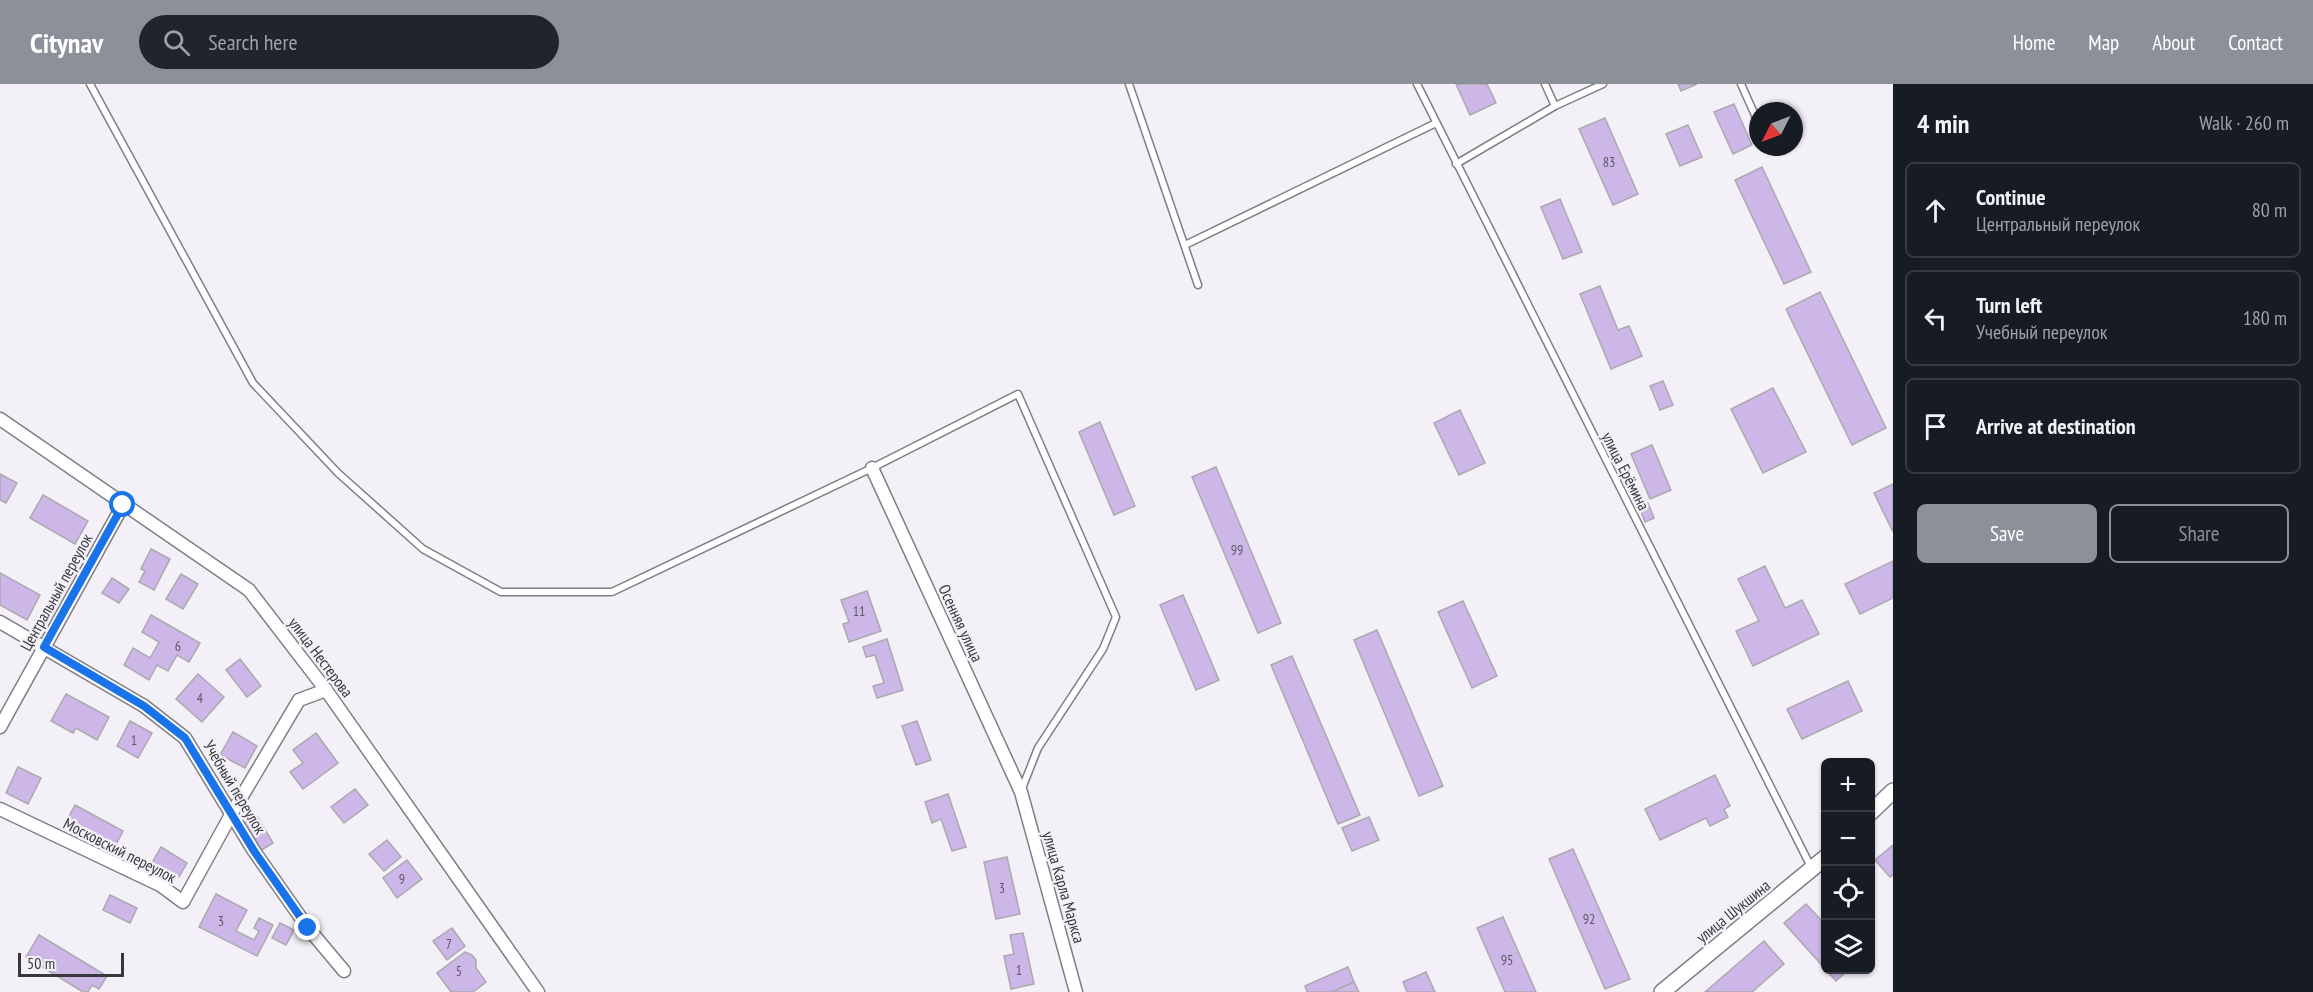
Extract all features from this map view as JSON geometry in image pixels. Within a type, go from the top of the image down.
[{"type":"street","name":"улица Нестерова","points":[[0,419],[249,590],[326,690],[538,992]]},
{"type":"street","name":"Осенняя улица","points":[[872,468],[1021,792]]},
{"type":"street","name":"Центральный переулок","points":[[0,727],[123,505]]},
{"type":"street","name":"Учебный переулок","points":[[0,622],[144,706],[185,738],[254,851],[308,928],[345,970]]},
{"type":"street","name":"Московский переулок","points":[[0,809],[160,885],[183,902],[232,813],[299,700],[326,690]]},
{"type":"street","points":[[1871,812],[1893,791]]},
{"type":"street","name":"улица Карла Маркса","points":[[1021,792],[1076,992]]},
{"type":"street","name":"улица Шукшина","points":[[1667,990],[1821,862]]},
{"type":"lane","points":[[90,84],[253,383],[338,473],[423,549],[501,592],[612,592],[872,468],[1018,394],[1116,617],[1103,650],[1038,748],[1021,792]]},
{"type":"lane","points":[[1129,84],[1198,285]]},
{"type":"lane","name":"улица Ерёмина","points":[[1417,84],[1812,870]]},
{"type":"lane","points":[[1545,84],[1555,106]]},
{"type":"lane","points":[[1456,164],[1555,106],[1603,84]]},
{"type":"lane","points":[[1741,84],[1749,102]]},
{"type":"lane","points":[[1185,245],[1436,123]]},
{"type":"building","points":[[1456,84],[1487,84],[1496,103],[1470,115]]},
{"type":"building","points":[[1678,84],[1697,84],[1681,91]]},
{"type":"building","points":[[1734,104],[1749,138],[1749,146],[1733,154],[1714,112]]},
{"type":"building","points":[[1605,118],[1638,194],[1613,205],[1579,129]]},
{"type":"building","points":[[1688,125],[1702,157],[1680,166],[1666,134]]},
{"type":"building","points":[[1762,167],[1811,272],[1784,284],[1735,180]]},
{"type":"building","points":[[1560,199],[1582,252],[1563,259],[1541,207]]},
{"type":"building","points":[[1600,286],[1618,330],[1629,326],[1642,356],[1611,369],[1580,294]]},
{"type":"building","points":[[1820,292],[1886,428],[1852,445],[1786,309]]},
{"type":"building","points":[[1663,381],[1673,405],[1660,410],[1650,386]]},
{"type":"building","points":[[1773,388],[1806,452],[1763,473],[1731,409]]},
{"type":"building","points":[[1460,410],[1485,463],[1459,475],[1434,423]]},
{"type":"building","points":[[1100,422],[1135,506],[1114,515],[1079,432]]},
{"type":"building","points":[[1652,445],[1671,490],[1650,499],[1631,454]]},
{"type":"building","points":[[1216,467],[1281,623],[1258,633],[1192,477]]},
{"type":"building","points":[[0,474],[17,483],[6,503],[0,500]]},
{"type":"building","points":[[1893,484],[1893,532],[1874,493]]},
{"type":"building","points":[[43,495],[88,521],[75,544],[30,518]]},
{"type":"building","points":[[1648,503],[1654,518],[1645,522],[1639,507]]},
{"type":"building","points":[[151,549],[170,559],[154,590],[139,582],[145,571],[141,569]]},
{"type":"building","points":[[1893,561],[1893,598],[1860,614],[1845,584]]},
{"type":"building","points":[[1765,566],[1785,608],[1802,600],[1819,634],[1753,666],[1736,631],[1759,621],[1738,579]]},
{"type":"building","points":[[0,573],[40,595],[27,620],[0,605]]},
{"type":"building","points":[[181,574],[198,584],[183,609],[166,599]]},
{"type":"building","points":[[112,578],[129,589],[119,603],[102,593]]},
{"type":"building","points":[[867,591],[881,631],[849,642],[843,624],[849,622],[841,600]]},
{"type":"building","points":[[1183,595],[1219,680],[1196,690],[1160,605]]},
{"type":"building","points":[[1463,601],[1497,676],[1472,688],[1438,612]]},
{"type":"building","points":[[151,615],[200,643],[189,662],[177,655],[168,671],[157,665],[149,680],[124,665],[133,648],[150,658],[159,642],[142,632]]},
{"type":"building","points":[[1377,630],[1443,786],[1419,796],[1354,640]]},
{"type":"building","points":[[887,639],[903,690],[877,698],[873,686],[884,683],[875,655],[866,657],[863,647]]},
{"type":"building","points":[[1292,656],[1360,815],[1338,824],[1271,665]]},
{"type":"building","points":[[240,659],[261,686],[247,697],[226,670]]},
{"type":"building","points":[[198,674],[224,697],[202,722],[176,699]]},
{"type":"building","points":[[1848,681],[1862,711],[1802,739],[1787,709]]},
{"type":"building","points":[[66,694],[109,717],[97,740],[76,728],[73,733],[51,721]]},
{"type":"building","points":[[130,721],[152,733],[138,758],[117,746]]},
{"type":"building","points":[[917,721],[931,760],[916,765],[902,726]]},
{"type":"building","points":[[233,732],[257,746],[245,768],[220,755]]},
{"type":"building","points":[[316,733],[338,763],[303,789],[290,772],[303,763],[293,750]]},
{"type":"building","points":[[18,767],[41,778],[28,804],[6,793]]},
{"type":"building","points":[[1715,775],[1730,806],[1724,809],[1728,817],[1710,826],[1706,818],[1660,840],[1645,809]]},
{"type":"building","points":[[355,789],[368,805],[344,823],[331,807]]},
{"type":"building","points":[[948,794],[966,847],[952,851],[941,819],[932,823],[925,802]]},
{"type":"building","points":[[75,805],[123,831],[113,850],[65,824]]},
{"type":"building","points":[[257,816],[273,843],[260,851],[243,824]]},
{"type":"building","points":[[1369,817],[1379,840],[1352,851],[1342,828]]},
{"type":"building","points":[[387,840],[401,857],[384,871],[369,854]]},
{"type":"building","points":[[1893,845],[1893,875],[1890,877],[1875,860]]},
{"type":"building","points":[[161,847],[187,863],[179,877],[167,870],[162,878],[148,870]]},
{"type":"building","points":[[1573,849],[1630,979],[1605,989],[1549,859]]},
{"type":"building","points":[[1007,857],[1020,914],[996,919],[984,862]]},
{"type":"building","points":[[407,860],[422,879],[397,898],[383,878]]},
{"type":"building","points":[[216,894],[247,910],[236,931],[254,940],[259,931],[254,928],[259,918],[273,925],[257,956],[199,927]]},
{"type":"building","points":[[110,895],[137,908],[130,923],[103,910]]},
{"type":"building","points":[[1806,904],[1821,920],[1821,964],[1784,923]]},
{"type":"building","points":[[1503,917],[1536,992],[1505,992],[1477,928]]},
{"type":"building","points":[[280,923],[294,930],[286,945],[272,938]]},
{"type":"building","points":[[452,928],[465,946],[447,960],[433,941]]},
{"type":"building","points":[[1023,933],[1034,984],[1011,989],[1004,956],[1014,954],[1010,935]]},
{"type":"building","points":[[39,935],[107,976],[99,989],[92,985],[88,992],[83,992],[26,957]]},
{"type":"building","points":[[1764,941],[1784,964],[1752,992],[1705,992]]},
{"type":"building","points":[[465,952],[476,960],[476,968],[486,982],[473,992],[451,992],[437,973]]},
{"type":"building","points":[[1348,967],[1354,982],[1332,992],[1307,992],[1305,986]]},
{"type":"building","points":[[1426,972],[1435,992],[1407,992],[1403,982]]},
{"type":"building","points":[[1830,974],[1844,974],[1836,981]]},
{"type":"building","points":[[1354,982],[1359,992],[1332,992]]},
{"type":"route","points":[[123,505],[44,647],[144,706],[185,738],[254,851],[308,928]]}]
